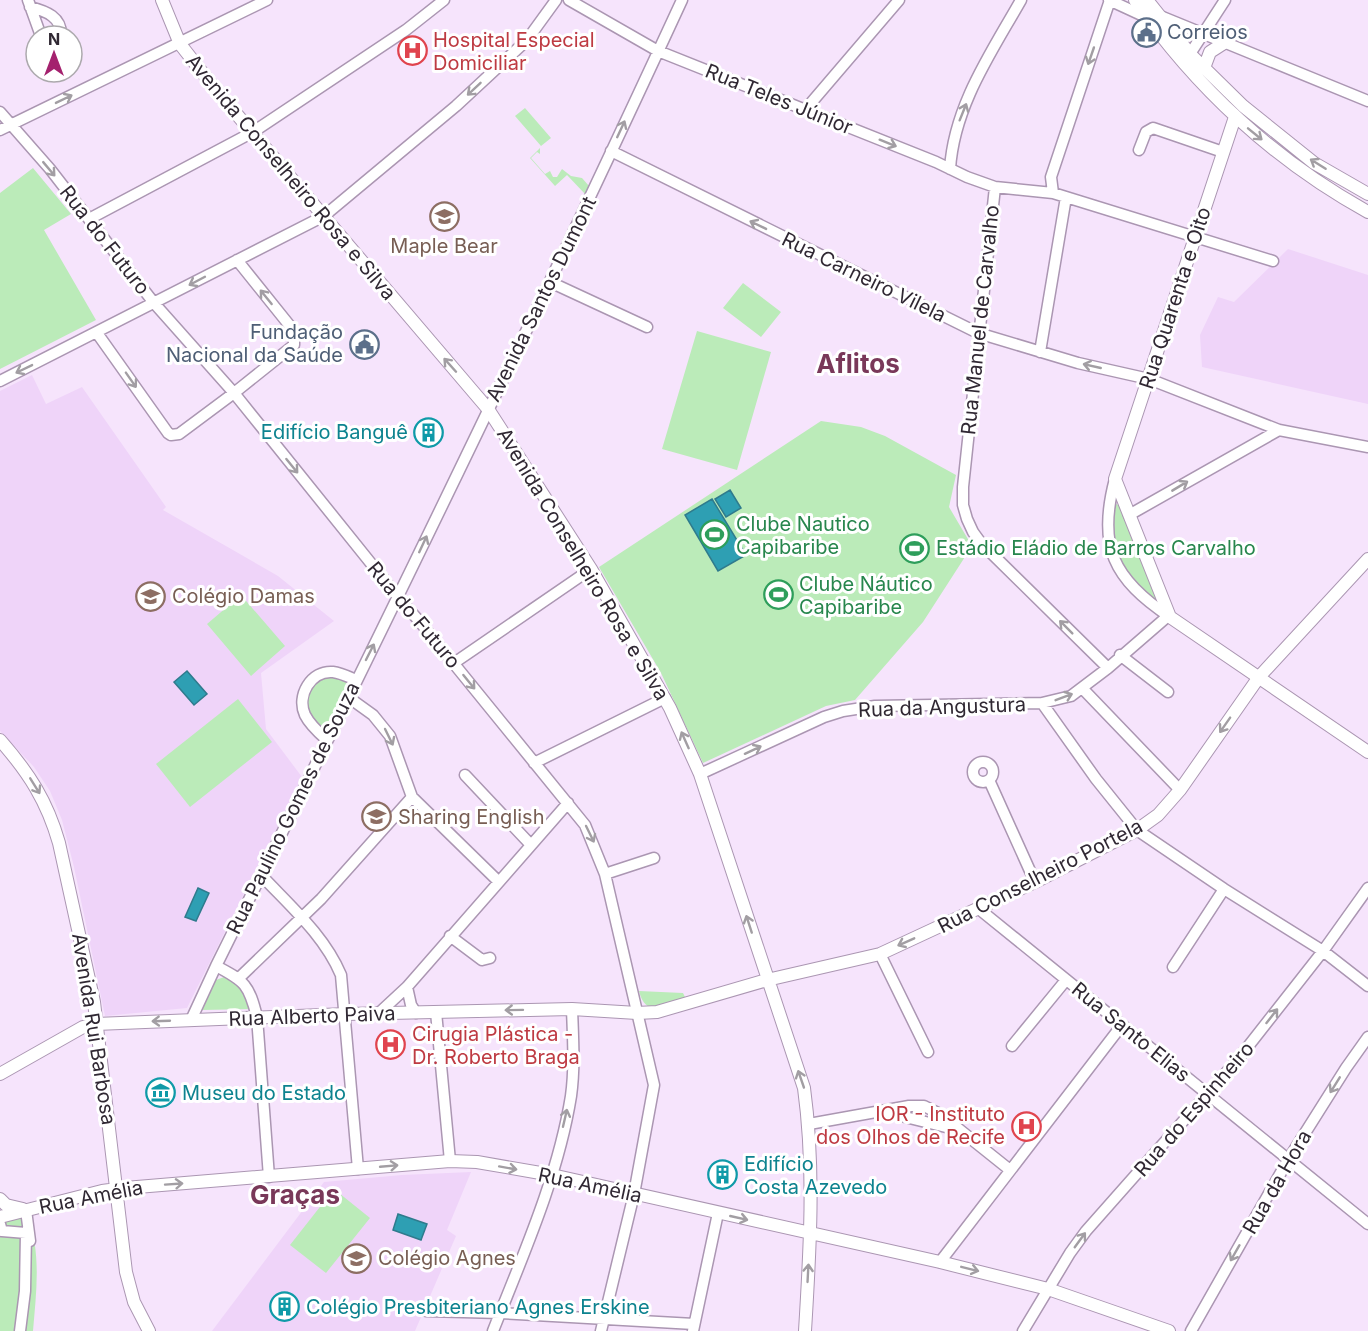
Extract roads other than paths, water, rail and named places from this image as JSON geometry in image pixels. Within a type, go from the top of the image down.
[{"type":"main road","name":"Avenida Conselheiro Rosa e Silva","points":[[162,0],[180,44],[216,90],[488,409],[591,569],[665,698],[700,774],[766,980],[804,1088],[809,1124],[810,1234],[805,1331]]},
{"type":"main road","points":[[1135,0],[1153,17],[1235,117],[1309,175],[1368,212]]},
{"type":"main road","points":[[1150,2],[1153,17]]},
{"type":"main road","points":[[1204,68],[1210,52],[1224,43]]},
{"type":"main road","points":[[1187,59],[1204,68],[1243,106],[1314,163],[1368,194]]},
{"type":"main road","name":"Rua Quarenta e Oito","points":[[1115,479],[1235,117]]},
{"type":"main road","points":[[1115,479],[1169,616]]},
{"type":"main road","name":"Rua Conselheiro Portela","points":[[637,1013],[657,1012],[766,980],[879,954],[979,909],[1137,830],[1158,815],[1180,790],[1259,677],[1368,559]]},
{"type":"main road","name":"Rua Quarenta e Oito","points":[[1169,616],[1368,752]]},
{"type":"main road","name":"Avenida Rui Barbosa","points":[[0,740],[36,785],[52,819],[94,1002],[129,1289],[149,1331]]},
{"type":"main road","name":"Rua Alberto Paiva","points":[[0,1074],[83,1027],[96,1024],[346,1014],[572,1009],[637,1013]]},
{"type":"main road","name":"Rua Amélia","points":[[0,1217],[116,1189],[450,1161],[477,1162],[552,1175],[940,1262],[1048,1289],[1168,1331]]},
{"type":"main road","points":[[0,1199],[6,1205],[26,1210]]},
{"type":"street","points":[[0,130],[267,0]]},
{"type":"street","points":[[89,219],[253,132],[406,30],[444,0]]},
{"type":"street","points":[[0,381],[324,216],[456,106],[527,40],[556,0]]},
{"type":"street","name":"Rua Teles Júnior","points":[[569,0],[658,51],[936,162],[967,177],[994,187],[1053,193],[1273,261]]},
{"type":"street","name":"Avenida Santos Dumont","points":[[398,597],[550,282],[682,0]]},
{"type":"street","points":[[805,110],[899,0]]},
{"type":"street","points":[[950,169],[959,121],[971,92],[1021,0]]},
{"type":"street","points":[[1038,191],[1051,177],[1112,0],[1368,101]]},
{"type":"street","points":[[1187,59],[1226,0]]},
{"type":"street","points":[[29,4],[36,24]]},
{"type":"street","points":[[29,4],[55,18],[58,24]]},
{"type":"street","name":"Rua do Futuro","points":[[0,112],[89,219],[154,303],[234,393],[568,803],[591,836],[605,874],[654,1085],[634,1194],[601,1331]]},
{"type":"street","points":[[1139,150],[1146,132],[1153,128],[1223,152]]},
{"type":"street","points":[[936,162],[952,150]]},
{"type":"street","name":"Rua Carneiro Vilela","points":[[611,151],[978,333],[1040,352],[1149,379],[1279,429],[1368,447]]},
{"type":"street","points":[[1051,177],[1053,193]]},
{"type":"street","name":"Rua Manuel de Carvalho","points":[[994,187],[966,453],[963,505],[973,532],[981,543],[1108,668]]},
{"type":"street","points":[[1040,352],[1066,197]]},
{"type":"street","points":[[97,333],[171,435],[179,434],[294,345],[295,339],[290,326],[237,260]]},
{"type":"street","points":[[550,282],[647,327]]},
{"type":"street","points":[[1129,515],[1279,429]]},
{"type":"street","name":"Rua Quarenta e Oito","points":[[1115,479],[1107,530],[1115,560],[1121,573],[1138,593],[1169,616]]},
{"type":"street","points":[[454,663],[591,569]]},
{"type":"street","name":"Rua Paulino Gomes de Souza","points":[[191,1020],[398,597]]},
{"type":"street","name":"Rua da Angustura","points":[[700,774],[824,717],[843,711],[875,706],[1042,703],[1071,696],[1169,616]]},
{"type":"street","points":[[1120,655],[1168,692]]},
{"type":"street","points":[[327,740],[305,715],[304,692],[313,678],[325,673],[339,674],[356,680]]},
{"type":"street","points":[[1082,688],[1180,790]]},
{"type":"street","points":[[348,697],[373,715],[390,736],[412,797],[498,881]]},
{"type":"street","points":[[534,763],[665,698]]},
{"type":"street","points":[[1042,703],[1096,779],[1137,830],[1224,889],[1323,951],[1368,986]]},
{"type":"street","points":[[465,775],[531,845]]},
{"type":"street","points":[[989,780],[1035,882]]},
{"type":"street","points":[[239,978],[302,918],[412,797]]},
{"type":"street","points":[[379,1014],[406,987],[568,803]]},
{"type":"street","points":[[605,874],[654,858]]},
{"type":"street","points":[[261,874],[333,955],[341,975],[358,1169]]},
{"type":"street","name":"Rua do Espinheiro","points":[[1023,1331],[1086,1231],[1209,1094],[1323,951],[1368,888]]},
{"type":"street","points":[[1173,967],[1224,889]]},
{"type":"street","name":"Rua Santo Elias","points":[[979,909],[1368,1224]]},
{"type":"street","points":[[450,936],[482,960],[490,958]]},
{"type":"street","points":[[879,954],[928,1052]]},
{"type":"street","points":[[216,966],[239,978],[249,992],[257,1017],[269,1177]]},
{"type":"street","points":[[1012,1046],[1066,980]]},
{"type":"street","points":[[406,987],[416,1013]]},
{"type":"street","points":[[493,1331],[552,1175],[571,1095],[574,1054],[572,1009]]},
{"type":"street","points":[[436,1012],[450,1161]]},
{"type":"street","points":[[940,1262],[1122,1025]]},
{"type":"street","name":"Rua da Hora","points":[[1191,1331],[1288,1160],[1346,1068],[1368,1038]]},
{"type":"street","points":[[809,1124],[883,1112],[964,1131],[1010,1170]]},
{"type":"street","points":[[26,1210],[31,1264],[27,1331]]},
{"type":"street","points":[[426,1311],[604,1318],[693,1327],[718,1213]]},
{"type":"street","points":[[0,1224],[2,1231],[26,1233],[26,1291],[21,1331]]},
{"type":"water","points":[[730,490],[741,508],[726,517],[715,499]]},
{"type":"water","name":"Clube Nautico Capibaribe","points":[[712,499],[746,555],[718,571],[685,515]]},
{"type":"water","points":[[187,671],[207,694],[194,705],[174,682]]},
{"type":"water","points":[[198,888],[209,893],[196,921],[185,917]]},
{"type":"water","points":[[398,1214],[427,1224],[421,1240],[393,1230]]},
{"type":"place","name":"Correios","points":[[1146,32]]},
{"type":"place","name":"Hospital Especial Domiciliar","points":[[412,51]]},
{"type":"place","name":"Maple Bear","points":[[444,216]]},
{"type":"place","name":"Fundação Nacional da Saúde","points":[[364,344]]},
{"type":"place","name":"Edifício Banguê","points":[[429,432]]},
{"type":"place","name":"Clube Nautico Capibaribe","points":[[715,535]]},
{"type":"place","name":"Estádio Eládio de Barros Carvalho","points":[[915,548]]},
{"type":"place","name":"Clube Náutico Capibaribe","points":[[778,595]]},
{"type":"place","name":"Colégio Damas","points":[[151,596]]},
{"type":"place","name":"Sharing English","points":[[377,817]]},
{"type":"place","name":"Cirugia Plástica - Dr. Roberto Braga","points":[[391,1045]]},
{"type":"place","name":"Museu do Estado","points":[[161,1093]]},
{"type":"place","name":"IOR - Instituto dos Olhos de Recife","points":[[1026,1126]]},
{"type":"place","name":"Edifício Costa Azevedo","points":[[723,1175]]},
{"type":"place","name":"Colégio Agnes","points":[[357,1258]]},
{"type":"place","name":"Colégio Presbiteriano Agnes Erskine","points":[[285,1307]]},
{"type":"district","name":"Aflitos","points":[[858,363]]},
{"type":"district","name":"Graças","points":[[295,1194]]}]
